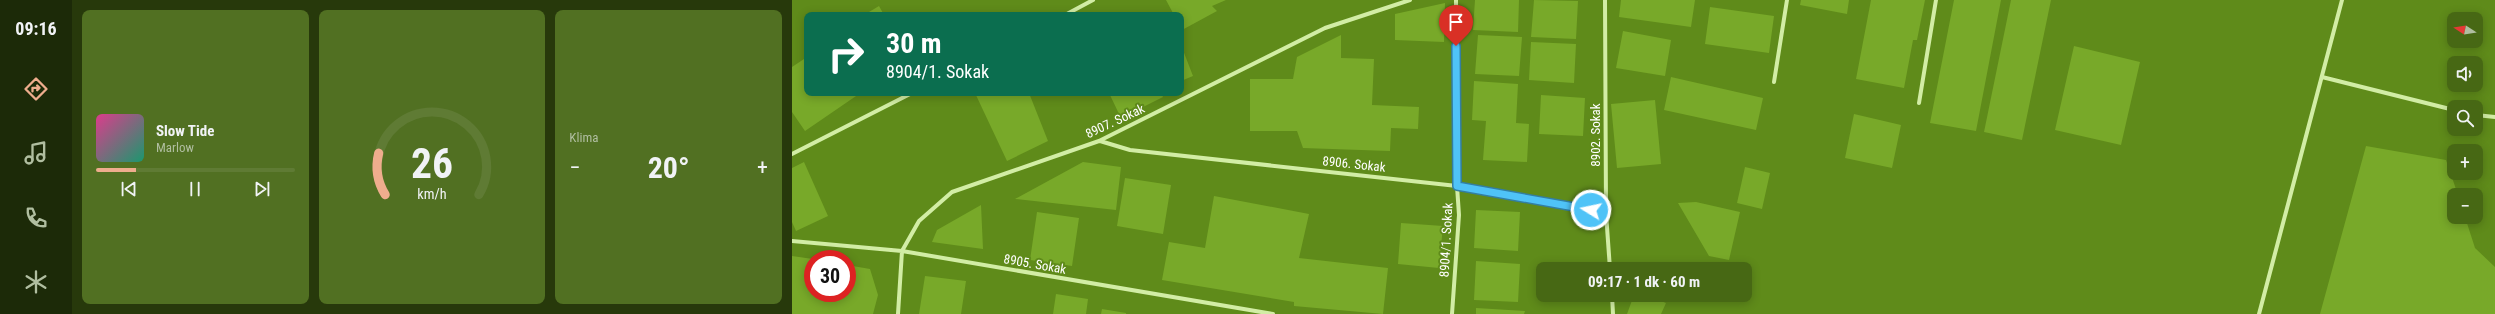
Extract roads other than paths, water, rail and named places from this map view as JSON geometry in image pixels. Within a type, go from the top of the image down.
[{"type":"street","points":[[1071,12],[1093,0]]},
{"type":"street","name":"8907. Sokak","points":[[898,314],[902,251],[918,221],[952,192],[1099,141],[1325,28],[1410,0]]},
{"type":"street","name":"8904/1. Sokak","points":[[1452,314],[1459,216],[1457,186],[1456,0]]},
{"type":"street","name":"8902. Sokak","points":[[1605,0],[1606,213],[1610,262]]},
{"type":"street","points":[[1774,82],[1787,0]]},
{"type":"street","points":[[1919,103],[1936,0]]},
{"type":"street","points":[[2259,314],[2342,0]]},
{"type":"street","points":[[2322,77],[2447,108]]},
{"type":"street","points":[[792,154],[906,96]]},
{"type":"street","points":[[2483,116],[2495,117]]},
{"type":"street","name":"8906. Sokak","points":[[1099,141],[1130,150],[1457,186],[1606,213]]},
{"type":"street","name":"8905. Sokak","points":[[792,241],[902,251],[1273,314]]},
{"type":"street","points":[[1612,302],[1613,314]]}]
